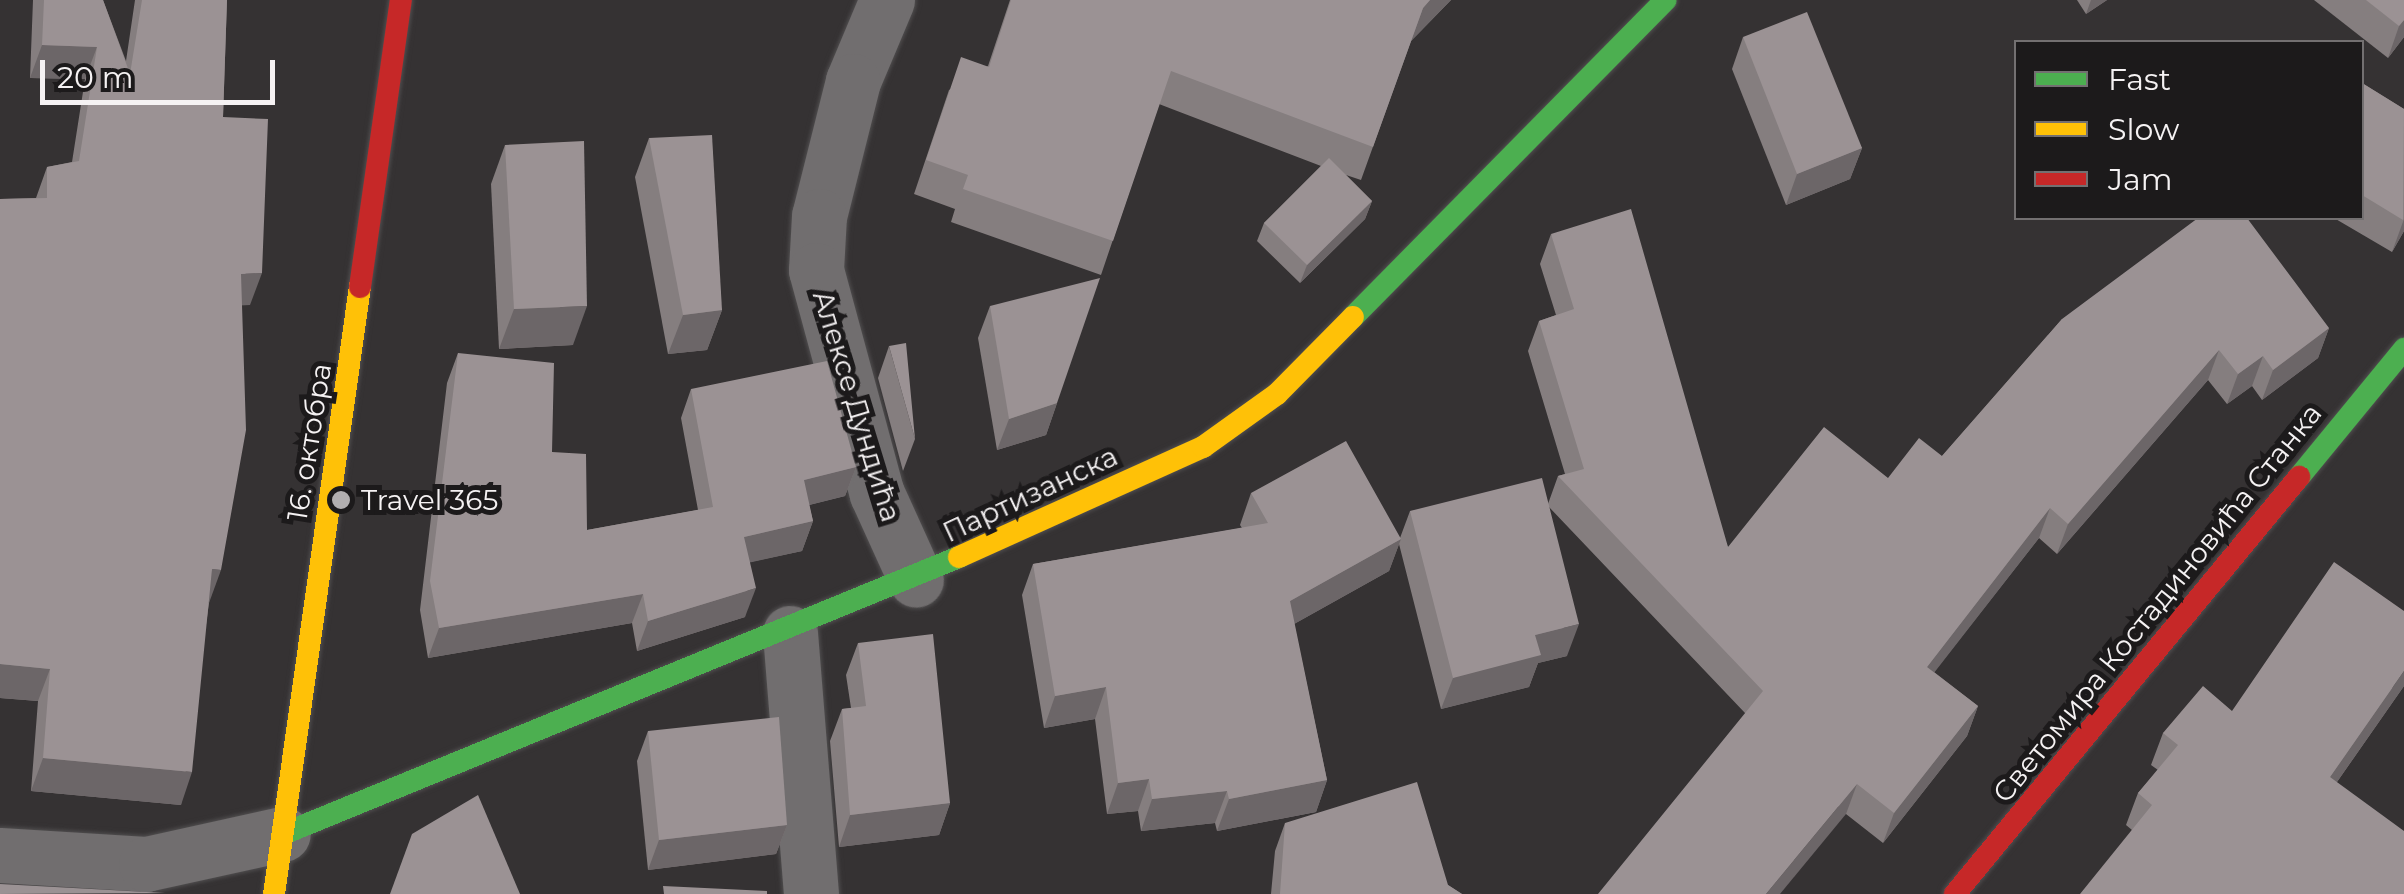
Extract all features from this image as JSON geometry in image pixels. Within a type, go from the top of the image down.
[{"type":"street","name":"16. октобра","points":[[274,894],[401,0]]},
{"type":"street","name":"Алексе Дундића","points":[[887,0],[853,82],[819,216],[816,270],[877,494],[916,580]]},
{"type":"street","name":"Партизанска","points":[[283,834],[790,634],[1203,447],[1277,394],[1666,0]]},
{"type":"street","name":"Светомира Костадиновића Станка","points":[[1956,894],[2404,349]]},
{"type":"street","points":[[790,634],[811,894]]},
{"type":"street","points":[[0,854],[146,864],[283,834]]},
{"type":"building","points":[[44,0],[103,0],[130,74],[142,0],[227,0],[223,117],[268,119],[262,273],[241,274],[246,430],[221,570],[212,569],[192,772],[43,758],[50,669],[0,664],[0,199],[47,198],[47,167],[79,161],[97,47],[42,45]]},
{"type":"building","points":[[1011,0],[1430,0],[1423,8],[1373,147],[1171,71],[1113,241],[963,189],[968,175],[926,160],[961,57],[989,67]]},
{"type":"building","points":[[2366,0],[2404,0],[2404,20],[2399,26]]},
{"type":"building","points":[[1807,12],[1862,148],[1797,174],[1743,37]]},
{"type":"building","points":[[2364,84],[2404,109],[2403,220],[2364,196]]},
{"type":"building","points":[[712,135],[722,310],[683,315],[649,138]]},
{"type":"building","points":[[584,141],[587,306],[514,309],[505,145]]},
{"type":"building","points":[[1329,158],[1372,201],[1307,265],[1264,223]]},
{"type":"building","points":[[1631,209],[1728,547],[1824,427],[1888,478],[1919,438],[1942,456],[2062,319],[2195,220],[2248,220],[2329,328],[2273,370],[2263,356],[2238,374],[2219,350],[2068,524],[2050,508],[1927,667],[1978,706],[1894,813],[1857,784],[1766,894],[1598,894],[1763,691],[1558,476],[1584,469],[1539,321],[1574,309],[1551,234]]},
{"type":"building","points":[[1100,278],[1057,403],[1009,419],[990,306]]},
{"type":"building","points":[[906,343],[915,439],[889,346]]},
{"type":"building","points":[[458,353],[554,363],[552,452],[586,454],[587,530],[713,507],[691,389],[827,361],[856,467],[804,480],[813,521],[744,537],[756,588],[648,621],[643,594],[439,628],[430,581]]},
{"type":"building","points":[[1346,441],[1401,539],[1290,601],[1327,780],[1229,799],[1227,791],[1152,799],[1149,779],[1118,783],[1106,687],[1055,696],[1033,564],[1268,523],[1251,493]]},
{"type":"building","points":[[1542,478],[1579,624],[1535,635],[1541,655],[1453,678],[1410,511]]},
{"type":"building","points":[[2334,562],[2404,611],[2404,671],[2330,777],[2404,831],[2404,894],[2080,894],[2152,805],[2138,793],[2178,745],[2163,733],[2203,686],[2232,711]]},
{"type":"building","points":[[933,634],[950,803],[850,815],[842,709],[866,706],[858,643]]},
{"type":"building","points":[[779,717],[787,825],[659,840],[648,731]]},
{"type":"building","points":[[1417,782],[1448,885],[1462,894],[1280,894],[1285,823]]},
{"type":"building","points":[[478,795],[520,894],[390,894],[412,834]]},
{"type":"building","points":[[0,884],[165,893],[0,894]]},
{"type":"building","points":[[663,886],[767,891],[767,894],[664,894]]},
{"type":"traffic: fast","points":[[1353,317],[1666,0]]},
{"type":"traffic: fast","points":[[2299,477],[2404,349]]},
{"type":"traffic: fast","points":[[283,834],[959,557]]},
{"type":"traffic: slow","points":[[274,894],[360,287]]},
{"type":"traffic: slow","points":[[959,557],[1203,447],[1277,394],[1353,317]]},
{"type":"traffic: jam","points":[[360,287],[401,0]]},
{"type":"traffic: jam","points":[[1955,894],[2299,477]]},
{"type":"place","name":"Travel 365","points":[[341,500]]}]
